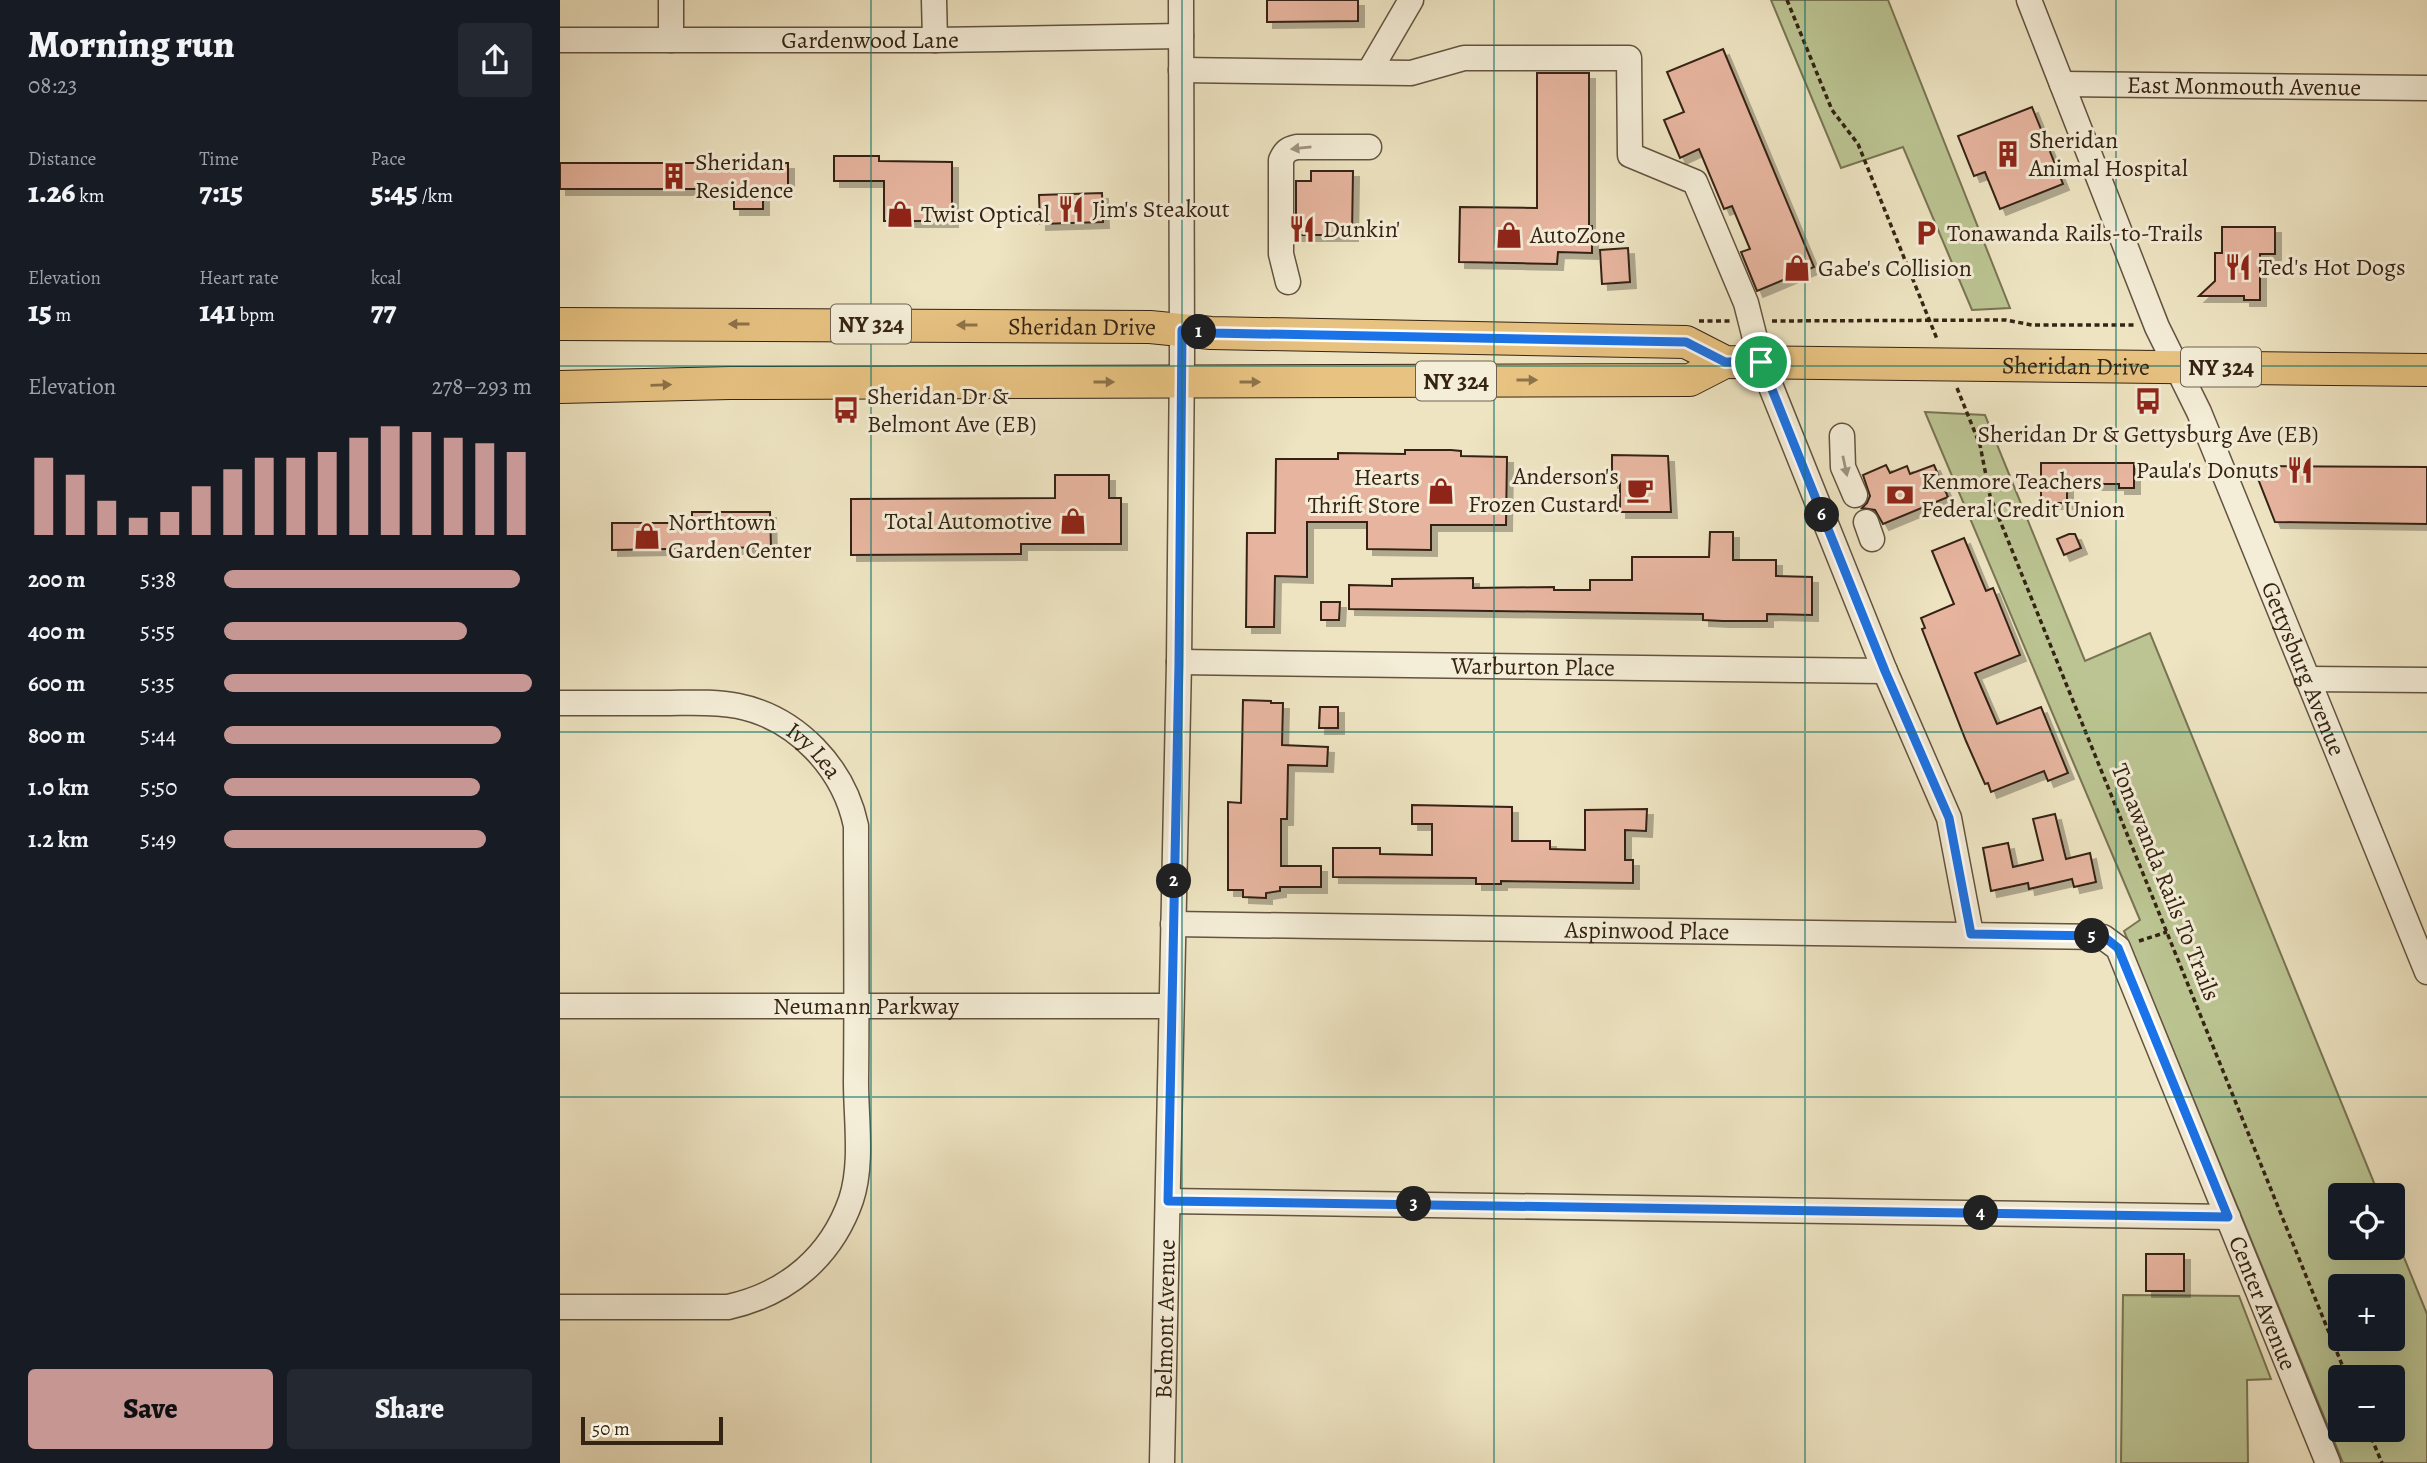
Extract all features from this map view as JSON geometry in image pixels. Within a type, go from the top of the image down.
[{"type":"main road","name":"Sheridan Drive","points":[[560,324],[1150,327],[1211,333],[1686,342],[1725,362],[2427,370]]},
{"type":"main road","name":"Sheridan Drive","points":[[560,387],[730,383],[1690,380],[1725,362]]},
{"type":"street","points":[[671,0],[671,40]]},
{"type":"street","points":[[934,0],[935,40]]},
{"type":"street","name":"Belmont Avenue","points":[[1162,1463],[1179,663],[1182,382],[1181,0]]},
{"type":"street","points":[[1369,72],[1411,0]]},
{"type":"street","name":"Gettysburg Avenue","points":[[2029,0],[2157,327],[2199,412],[2307,680],[2421,942],[2427,972]]},
{"type":"street","name":"Gardenwood Lane","points":[[560,40],[935,40],[1181,36]]},
{"type":"street","points":[[1181,70],[1411,73],[1464,58],[1629,58],[1630,155],[1695,182],[1746,303],[1761,362],[1885,671],[1949,818],[1971,934]]},
{"type":"street","name":"East Monmouth Avenue","points":[[2062,83],[2427,88]]},
{"type":"street","points":[[1288,282],[1281,254],[1281,160],[1284,153],[1297,146],[1369,147]]},
{"type":"street","points":[[1843,436],[1843,467],[1855,495]]},
{"type":"street","name":"Warburton Place","points":[[1179,663],[1885,671]]},
{"type":"street","points":[[2307,680],[2427,680]]},
{"type":"street","name":"Ivy Lea","points":[[560,703],[713,702],[740,706],[789,727],[810,744],[842,782],[851,803],[856,826],[857,1006],[856,1169],[852,1197],[840,1225],[820,1255],[802,1273],[778,1290],[752,1302],[728,1307],[560,1307]]},
{"type":"street","name":"Aspinwood Place","points":[[1173,924],[2103,936],[2118,948]]},
{"type":"street","name":"Center Avenue","points":[[2118,948],[2328,1463]]},
{"type":"street","name":"Neumann Parkway","points":[[560,1006],[1171,1006]]},
{"type":"street","points":[[1168,1201],[2228,1217]]},
{"type":"path","points":[[1787,0],[1832,110],[1857,144],[1933,330]]},
{"type":"path","name":"Tonawanda Rails To Trails","points":[[1961,397],[1980,445],[1990,496],[2342,1365]]},
{"type":"path","points":[[2118,948],[2167,932]]},
{"type":"path","points":[[2373,1442],[2382,1463]]},
{"type":"green space","points":[[1771,0],[1888,0],[2010,308],[1972,310],[1903,147],[1841,168]]},
{"type":"green space","points":[[1925,412],[1985,415],[2085,661],[2150,633],[2374,1183],[2328,1183],[2328,1260],[2405,1260],[2427,1314],[2427,1463],[2343,1463],[2334,1442],[2405,1442],[2405,1365],[2328,1365],[2328,1427],[2124,931],[2140,920]]},
{"type":"green space","points":[[2123,1295],[2239,1296],[2271,1379],[2247,1380],[2248,1463],[2121,1463]]},
{"type":"building","points":[[1267,0],[1358,0],[1358,21],[1267,22]]},
{"type":"building","points":[[1723,49],[1814,267],[1757,291],[1741,252],[1750,249],[1732,206],[1724,209],[1699,149],[1680,158],[1664,120],[1684,112],[1667,72]]},
{"type":"building","points":[[1537,73],[1589,73],[1589,226],[1592,226],[1592,253],[1558,252],[1557,264],[1459,262],[1460,207],[1537,208]]},
{"type":"building","name":"Sheridan Animal Hospital","points":[[2032,107],[2063,184],[2000,209],[1985,172],[1974,176],[1958,136]]},
{"type":"building","points":[[834,156],[879,156],[879,161],[952,162],[952,221],[884,221],[884,181],[834,181]]},
{"type":"building","name":"Sheridan Residence","points":[[560,163],[788,163],[788,188],[763,188],[763,209],[734,209],[734,189],[560,189]]},
{"type":"building","points":[[1311,171],[1353,171],[1352,235],[1296,235],[1296,181],[1311,181]]},
{"type":"building","name":"Jim's Steakout","points":[[1102,193],[1103,222],[1040,224],[1039,195]]},
{"type":"building","name":"Ted's Hot Dogs","points":[[2222,227],[2275,227],[2275,254],[2260,254],[2260,300],[2244,300],[2244,296],[2199,296],[2215,281],[2215,253],[2222,253]]},
{"type":"building","points":[[1628,248],[1630,282],[1602,284],[1600,250]]},
{"type":"building","points":[[1405,450],[1451,450],[1461,451],[1461,456],[1507,457],[1506,525],[1431,525],[1431,550],[1367,549],[1367,522],[1307,522],[1307,577],[1275,576],[1274,627],[1246,627],[1247,533],[1275,533],[1276,459],[1338,459],[1338,453],[1405,454]]},
{"type":"building","name":"Anderson's Frozen Custard","points":[[1612,455],[1668,456],[1671,512],[1620,512],[1620,482],[1612,482]]},
{"type":"building","points":[[2041,463],[2134,463],[2134,488],[2119,488],[2119,484],[2067,484],[2067,503],[2041,503]]},
{"type":"building","name":"Kenmore Teachers Federal Credit Union","points":[[1886,465],[1890,473],[1907,466],[1910,474],[1934,465],[1948,497],[1883,524],[1875,510],[1862,508],[1870,496],[1863,475]]},
{"type":"building","points":[[2253,466],[2427,467],[2427,524],[2275,522]]},
{"type":"building","points":[[1055,475],[1109,475],[1109,498],[1121,498],[1121,544],[1021,544],[1021,554],[851,555],[851,499],[1055,498]]},
{"type":"building","points":[[692,512],[770,512],[771,547],[612,550],[612,523],[692,523]]},
{"type":"building","points":[[1710,532],[1733,532],[1733,560],[1776,560],[1776,576],[1812,577],[1812,615],[1767,614],[1767,621],[1723,621],[1703,620],[1703,614],[1349,609],[1349,585],[1392,586],[1392,579],[1473,578],[1473,588],[1554,587],[1554,590],[1590,590],[1590,580],[1632,580],[1632,557],[1709,557]]},
{"type":"building","points":[[2075,534],[2081,548],[2064,555],[2057,539]]},
{"type":"building","points":[[1964,538],[1986,591],[1993,588],[2020,655],[1975,673],[1997,724],[2041,707],[2068,773],[2048,781],[2044,771],[1991,792],[1966,741],[1922,629],[1925,628],[1921,618],[1954,604],[1932,551]]},
{"type":"building","points":[[1321,602],[1340,602],[1339,620],[1321,620]]},
{"type":"building","points":[[1243,700],[1283,703],[1282,745],[1328,747],[1327,766],[1288,765],[1287,819],[1281,819],[1281,866],[1321,866],[1321,887],[1280,887],[1280,891],[1266,893],[1266,898],[1243,897],[1243,890],[1228,890],[1228,802],[1241,803]]},
{"type":"building","points":[[1320,707],[1338,707],[1338,728],[1319,728]]},
{"type":"building","points":[[1412,805],[1512,807],[1512,841],[1550,841],[1550,849],[1585,850],[1585,810],[1647,809],[1646,831],[1625,830],[1625,860],[1633,860],[1633,883],[1501,881],[1501,884],[1476,884],[1476,878],[1333,877],[1333,848],[1380,848],[1380,854],[1432,855],[1432,824],[1412,824]]},
{"type":"building","points":[[2055,814],[2066,859],[2090,853],[2096,882],[2074,887],[2072,879],[2029,889],[2028,883],[1991,891],[1983,848],[2008,843],[2013,867],[2043,860],[2033,819]]},
{"type":"building","points":[[2146,1254],[2184,1254],[2184,1291],[2146,1291]]},
{"type":"place","name":"Sheridan Animal Hospital","points":[[2008,154]]},
{"type":"place","name":"Sheridan Residence","points":[[674,176]]},
{"type":"place","name":"Jim's Steakout","points":[[1071,209]]},
{"type":"place","name":"Twist Optical","points":[[900,214]]},
{"type":"place","name":"Dunkin'","points":[[1302,229]]},
{"type":"place","name":"Tonawanda Rails-to-Trails","points":[[1926,233]]},
{"type":"place","name":"AutoZone","points":[[1509,235]]},
{"type":"place","name":"Ted's Hot Dogs","points":[[2238,267]]},
{"type":"place","name":"Gabe's Collision","points":[[1797,268]]},
{"type":"place","name":"Sheridan Dr & Gettysburg Ave (EB)","points":[[2148,401]]},
{"type":"place","name":"Sheridan Dr & Belmont Ave (EB)","points":[[846,410]]},
{"type":"place","name":"Paula's Donuts","points":[[2300,470]]},
{"type":"place","name":"Anderson's Frozen Custard","points":[[1640,490]]},
{"type":"place","name":"Hearts Thrift Store","points":[[1441,491]]},
{"type":"place","name":"Kenmore Teachers Federal Credit Union","points":[[1900,495]]},
{"type":"place","name":"Total Automotive","points":[[1073,521]]},
{"type":"place","name":"Northtown Garden Center","points":[[647,536]]},
{"type":"route","points":[[1182,330],[1413,338],[1686,342],[1725,362],[1761,362],[1885,671],[1949,818],[1971,934],[2103,936],[2118,948],[2228,1217],[1168,1201],[1179,663],[1182,330]]}]
